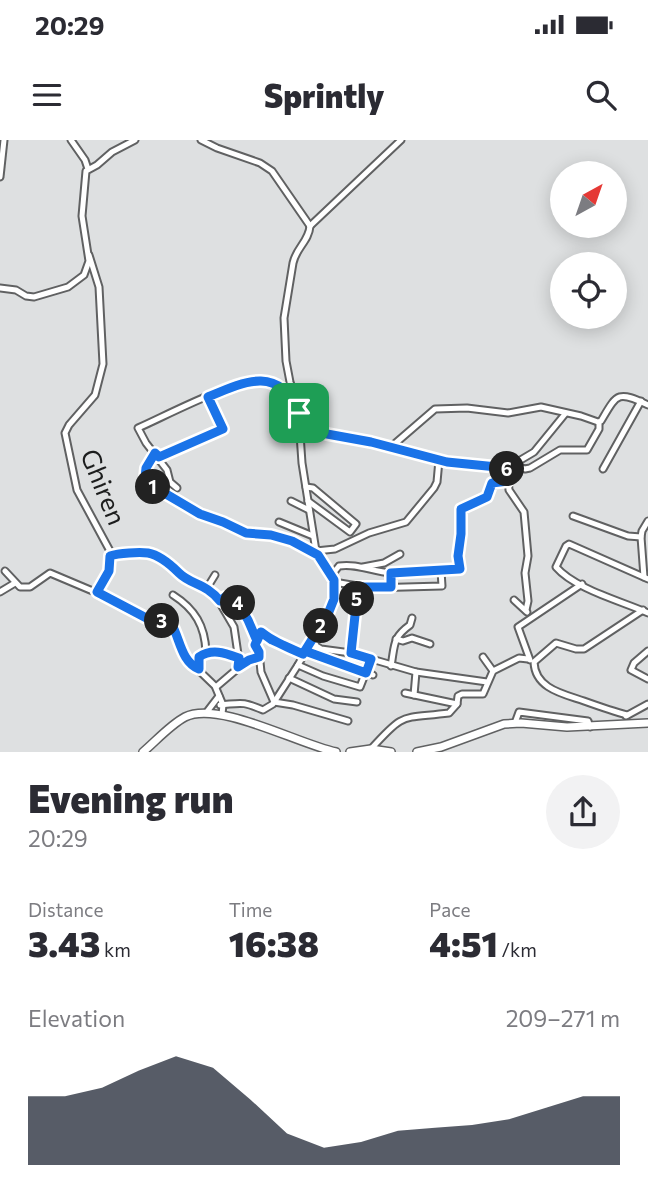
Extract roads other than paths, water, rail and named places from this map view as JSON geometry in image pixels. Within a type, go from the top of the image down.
[{"type":"main road","points":[[143,752],[183,718],[206,713],[234,717],[314,749],[336,752]]},
{"type":"main road","points":[[417,752],[441,747],[504,724],[590,727],[648,723]]},
{"type":"main road","points":[[350,752],[371,749],[391,752]]},
{"type":"street","points":[[71,140],[88,169],[97,166],[112,152],[135,140]]},
{"type":"street","points":[[201,140],[260,163],[272,171],[310,226]]},
{"type":"street","points":[[401,140],[310,226],[305,242],[294,256],[284,318],[289,377],[299,413],[313,536],[317,553],[333,579],[358,587],[442,586],[441,570]]},
{"type":"street","points":[[0,177],[2,143]]},
{"type":"street","name":"Ghiren","points":[[88,169],[82,216],[89,255],[99,287],[103,364],[95,395],[66,428],[65,438],[77,489],[110,551],[109,571],[97,592]]},
{"type":"street","points":[[0,288],[16,290],[29,297],[68,287],[84,275],[89,255]]},
{"type":"street","points":[[177,488],[170,482],[167,470],[145,443],[138,428],[244,382],[268,381],[283,389],[299,413]]},
{"type":"street","points":[[300,425],[327,434],[439,460],[530,468],[560,450],[587,450],[599,429],[599,422],[614,398],[623,396],[648,405]]},
{"type":"street","points":[[208,397],[223,429],[157,455],[144,473],[146,481],[200,514],[246,533],[271,535],[317,553],[335,549],[369,533],[406,522],[434,488],[439,460]]},
{"type":"street","points":[[603,469],[641,401]]},
{"type":"street","points":[[391,447],[435,409],[467,408],[508,413],[541,407],[599,422]]},
{"type":"street","points":[[514,466],[541,444],[565,414]]},
{"type":"street","points":[[507,468],[512,495],[524,512],[528,601],[526,610]]},
{"type":"street","points":[[363,567],[369,571],[391,573],[460,569],[458,556],[461,509],[487,497],[492,483],[508,481]]},
{"type":"street","points":[[306,487],[316,490],[356,524],[355,527],[350,532],[308,500]]},
{"type":"street","points":[[292,501],[309,510]]},
{"type":"street","points":[[573,516],[628,536],[641,537]]},
{"type":"street","points":[[646,578],[641,537],[648,521]]},
{"type":"street","points":[[279,522],[313,536]]},
{"type":"street","points":[[645,612],[582,584],[556,567],[565,546],[569,544],[646,578]]},
{"type":"street","points":[[110,556],[121,553],[149,553],[207,588],[220,601],[234,627],[238,667]]},
{"type":"street","points":[[206,713],[221,702],[249,703],[264,710],[274,702],[332,606],[333,579],[341,565],[363,567],[384,563],[400,554]]},
{"type":"street","points":[[5,571],[20,587],[30,587],[42,576],[50,573],[97,592],[152,621],[171,623],[192,666],[199,669],[216,687],[221,702],[218,714]]},
{"type":"street","points":[[391,573],[391,587]]},
{"type":"street","points":[[207,588],[215,575]]},
{"type":"street","points":[[0,592],[15,583]]},
{"type":"street","points":[[582,584],[531,617],[518,629],[537,675],[550,688],[627,715]]},
{"type":"street","points":[[351,653],[358,587]]},
{"type":"street","points":[[173,595],[197,616],[204,633],[206,652]]},
{"type":"street","points":[[220,601],[225,597],[236,600],[257,641]]},
{"type":"street","points":[[514,600],[531,617]]},
{"type":"street","points":[[371,749],[400,720],[449,713],[457,704],[458,696],[483,694],[493,671],[519,658],[531,661],[556,643],[584,649],[645,612]]},
{"type":"street","points":[[391,666],[399,632],[410,625],[412,618]]},
{"type":"street","points":[[274,702],[261,672],[259,652],[255,645],[261,632],[272,640],[304,653],[370,674]]},
{"type":"street","points":[[396,639],[403,641],[412,638],[430,644]]},
{"type":"street","points":[[311,643],[321,649],[351,653],[416,672],[487,682]]},
{"type":"street","points":[[648,651],[631,670],[648,679]]},
{"type":"street","points":[[199,669],[199,657],[206,652],[227,653],[239,658]]},
{"type":"street","points":[[216,687],[238,667],[259,657]]},
{"type":"street","points":[[483,657],[493,671]]},
{"type":"street","points":[[298,665],[359,687],[370,674],[371,659]]},
{"type":"street","points":[[414,695],[416,672]]},
{"type":"street","points":[[289,678],[334,699],[357,702]]},
{"type":"street","points":[[405,693],[457,704]]},
{"type":"street","points":[[274,702],[348,721]]},
{"type":"street","points":[[624,724],[627,715],[648,704]]}]
